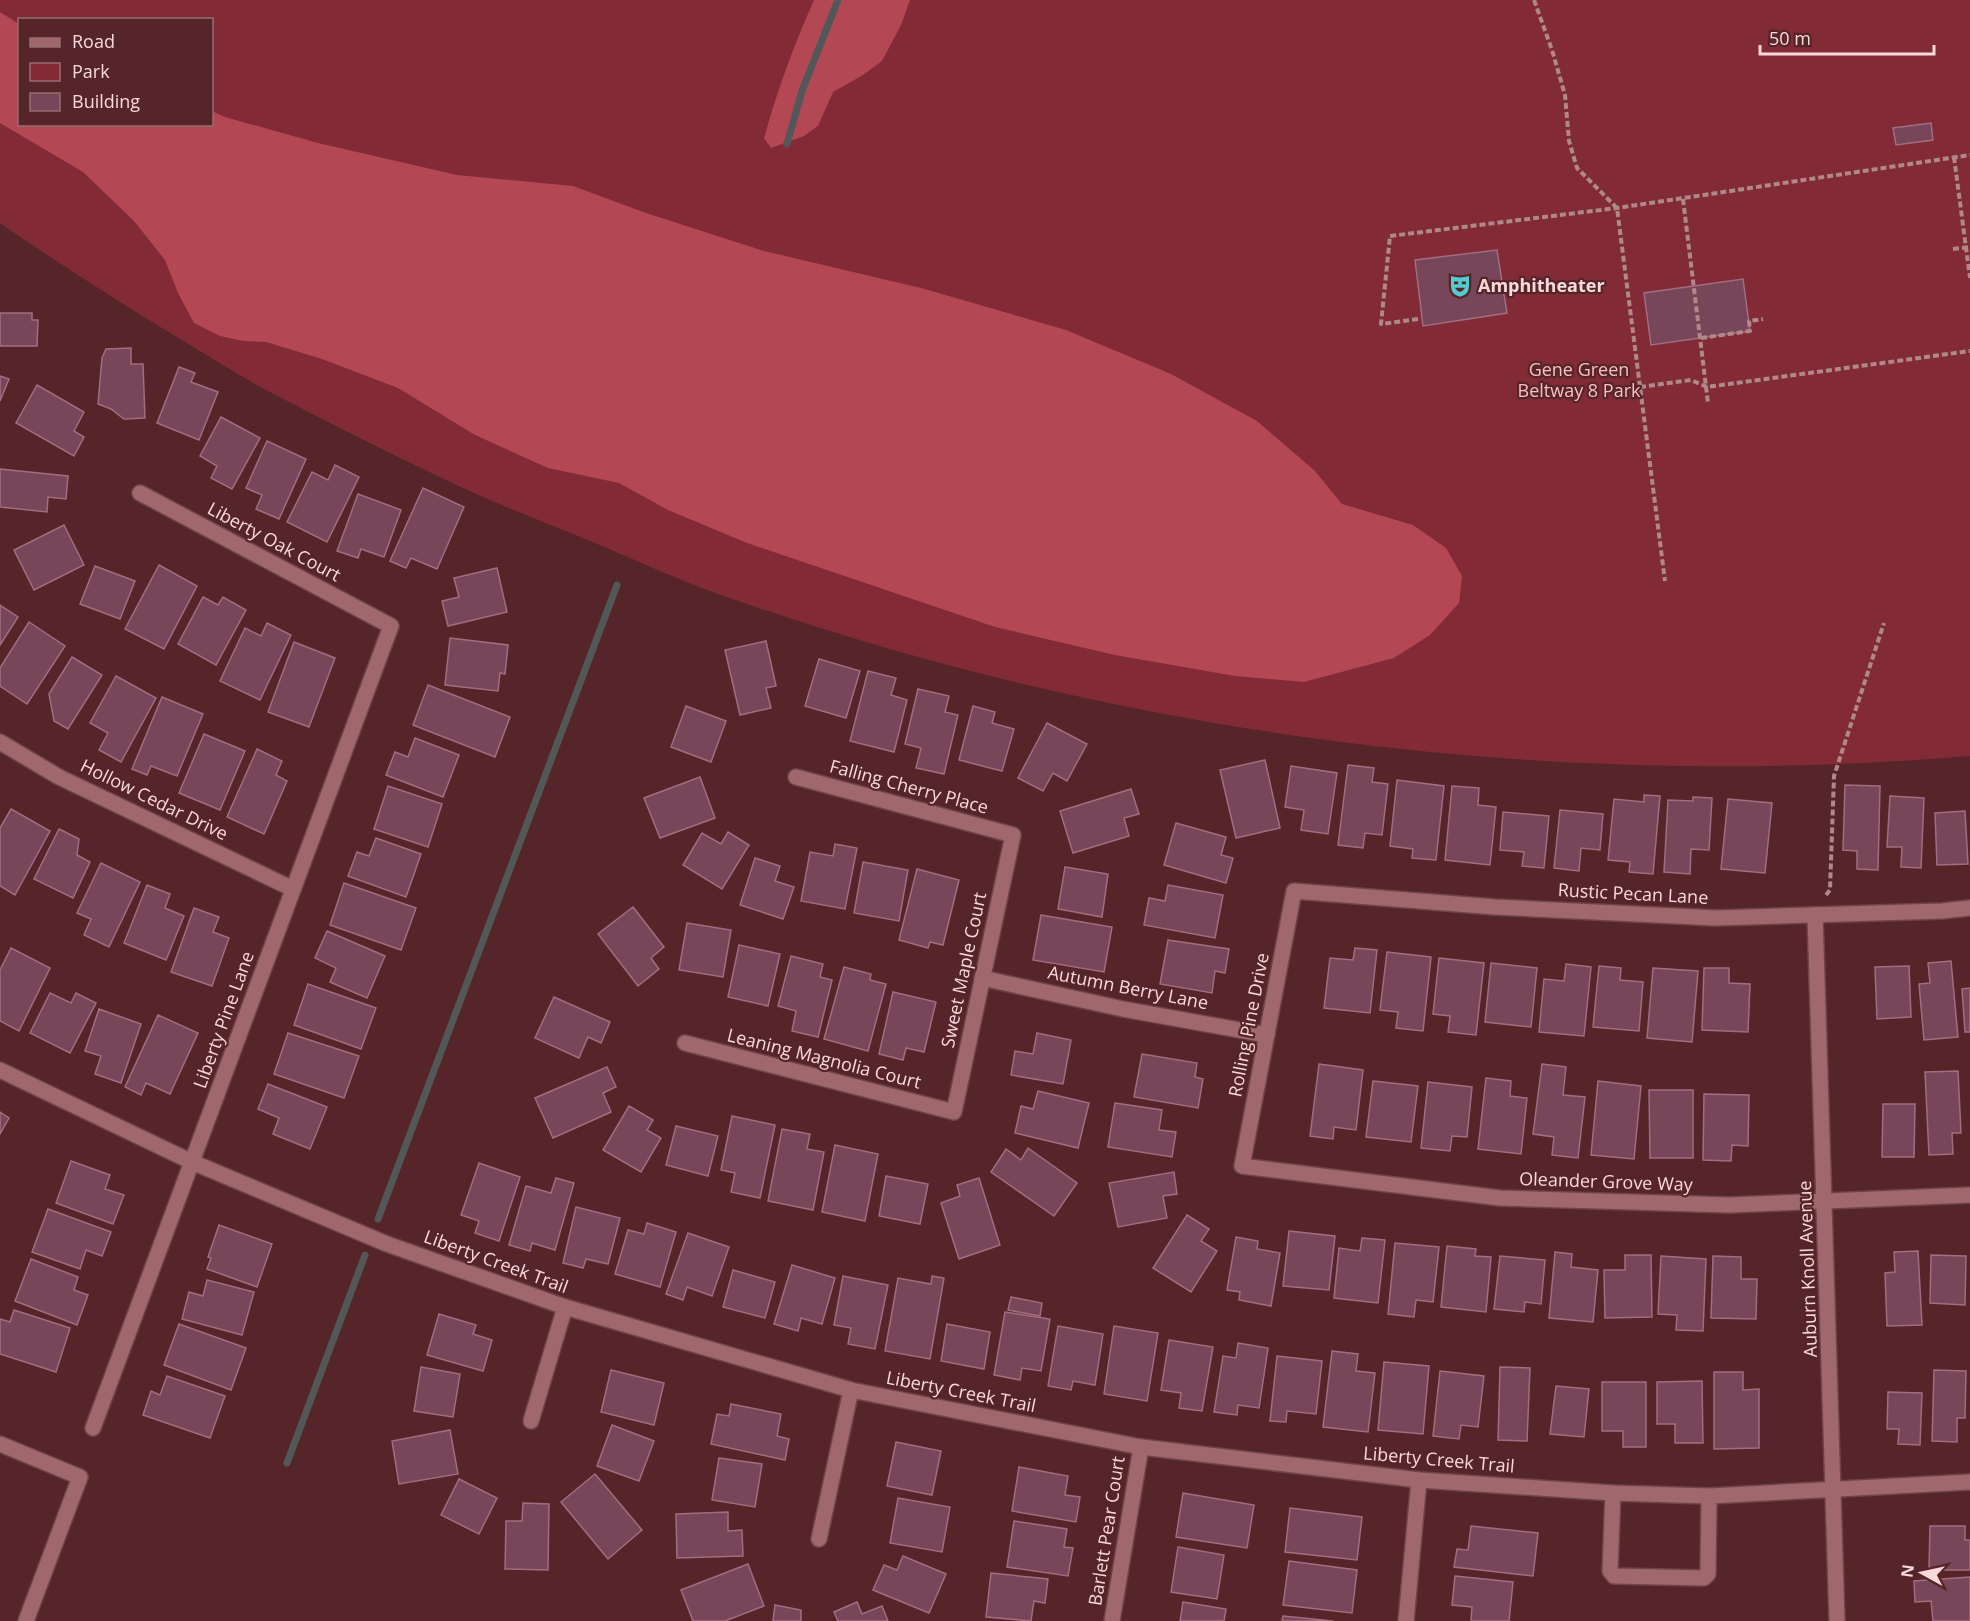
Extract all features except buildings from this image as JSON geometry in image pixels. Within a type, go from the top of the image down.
[{"type":"street","name":"Liberty Oak Court","points":[[140,492],[391,626]]},
{"type":"street","name":"Liberty Pine Lane","points":[[93,1428],[391,626]]},
{"type":"street","name":"Hollow Cedar Drive","points":[[0,742],[59,777],[293,889]]},
{"type":"street","name":"Falling Cherry Place","points":[[796,777],[1012,835]]},
{"type":"street","name":"Sweet Maple Court","points":[[954,1112],[1012,835]]},
{"type":"street","name":"Rustic Pecan Lane","points":[[1294,891],[1495,907],[1716,918],[1942,911],[1970,908]]},
{"type":"street","name":"Rolling Pine Drive","points":[[1242,1166],[1294,891]]},
{"type":"street","name":"Auburn Knoll Avenue","points":[[1815,915],[1837,1621]]},
{"type":"street","name":"Autumn Berry Lane","points":[[981,978],[1123,1009],[1267,1035]]},
{"type":"street","name":"Leaning Magnolia Court","points":[[685,1043],[954,1112]]},
{"type":"street","name":"Liberty Creek Trail","points":[[0,1070],[192,1162],[387,1244],[565,1307],[851,1390],[1141,1447],[1419,1480],[1613,1493],[1709,1496],[1970,1482]]},
{"type":"street","name":"Oleander Grove Way","points":[[1242,1166],[1500,1198],[1730,1205],[1970,1195]]},
{"type":"street","points":[[531,1421],[565,1307]]},
{"type":"street","points":[[819,1539],[851,1390]]},
{"type":"street","points":[[0,1444],[80,1477],[26,1621]]},
{"type":"street","name":"Barlett Pear Court","points":[[1112,1621],[1141,1447]]},
{"type":"street","points":[[1407,1621],[1419,1480]]},
{"type":"street","points":[[1613,1493],[1610,1571],[1614,1576],[1704,1578],[1708,1574],[1709,1496]]},
{"type":"path","points":[[1534,0],[1565,95],[1569,141],[1578,168],[1617,208],[1665,581]]},
{"type":"path","points":[[1418,319],[1381,324],[1390,236],[1617,208],[1970,155]]},
{"type":"path","points":[[1954,158],[1968,247],[1970,278]]},
{"type":"path","points":[[1683,198],[1708,403]]},
{"type":"path","points":[[1953,249],[1968,247]]},
{"type":"path","points":[[1701,338],[1750,330],[1749,321],[1762,319]]},
{"type":"path","points":[[1640,387],[1691,380],[1707,387],[1970,351]]},
{"type":"path","points":[[1815,915],[1830,890],[1834,776],[1884,623]]},
{"type":"green space","name":"Gene Green Beltway 8 Park","points":[[0,0],[1970,0],[1970,756],[1812,765],[1654,765],[1496,758],[1338,742],[1182,717],[1027,685],[874,645],[724,596],[494,502],[266,390],[115,299],[0,223]]},
{"type":"shaded area","points":[[814,0],[910,0],[901,25],[882,61],[833,92],[818,126],[804,136],[771,148],[764,138],[769,120],[786,68]]},
{"type":"shaded area","points":[[0,12],[18,23],[18,126],[213,126],[213,111],[225,117],[318,143],[457,175],[573,186],[646,213],[764,251],[921,288],[1066,330],[1171,374],[1257,421],[1315,471],[1342,504],[1413,525],[1446,548],[1462,576],[1459,603],[1430,635],[1394,658],[1304,682],[1235,676],[1115,655],[995,627],[747,543],[668,510],[619,483],[548,468],[475,435],[398,388],[322,359],[266,342],[243,341],[220,336],[194,323],[178,293],[165,260],[134,221],[83,172],[0,123]]},
{"type":"waterway","points":[[787,144],[802,91],[838,0]]},
{"type":"waterway","points":[[378,1219],[617,585]]},
{"type":"waterway","points":[[287,1463],[365,1255]]},
{"type":"place","name":"Amphitheater","points":[[1460,286]]}]
